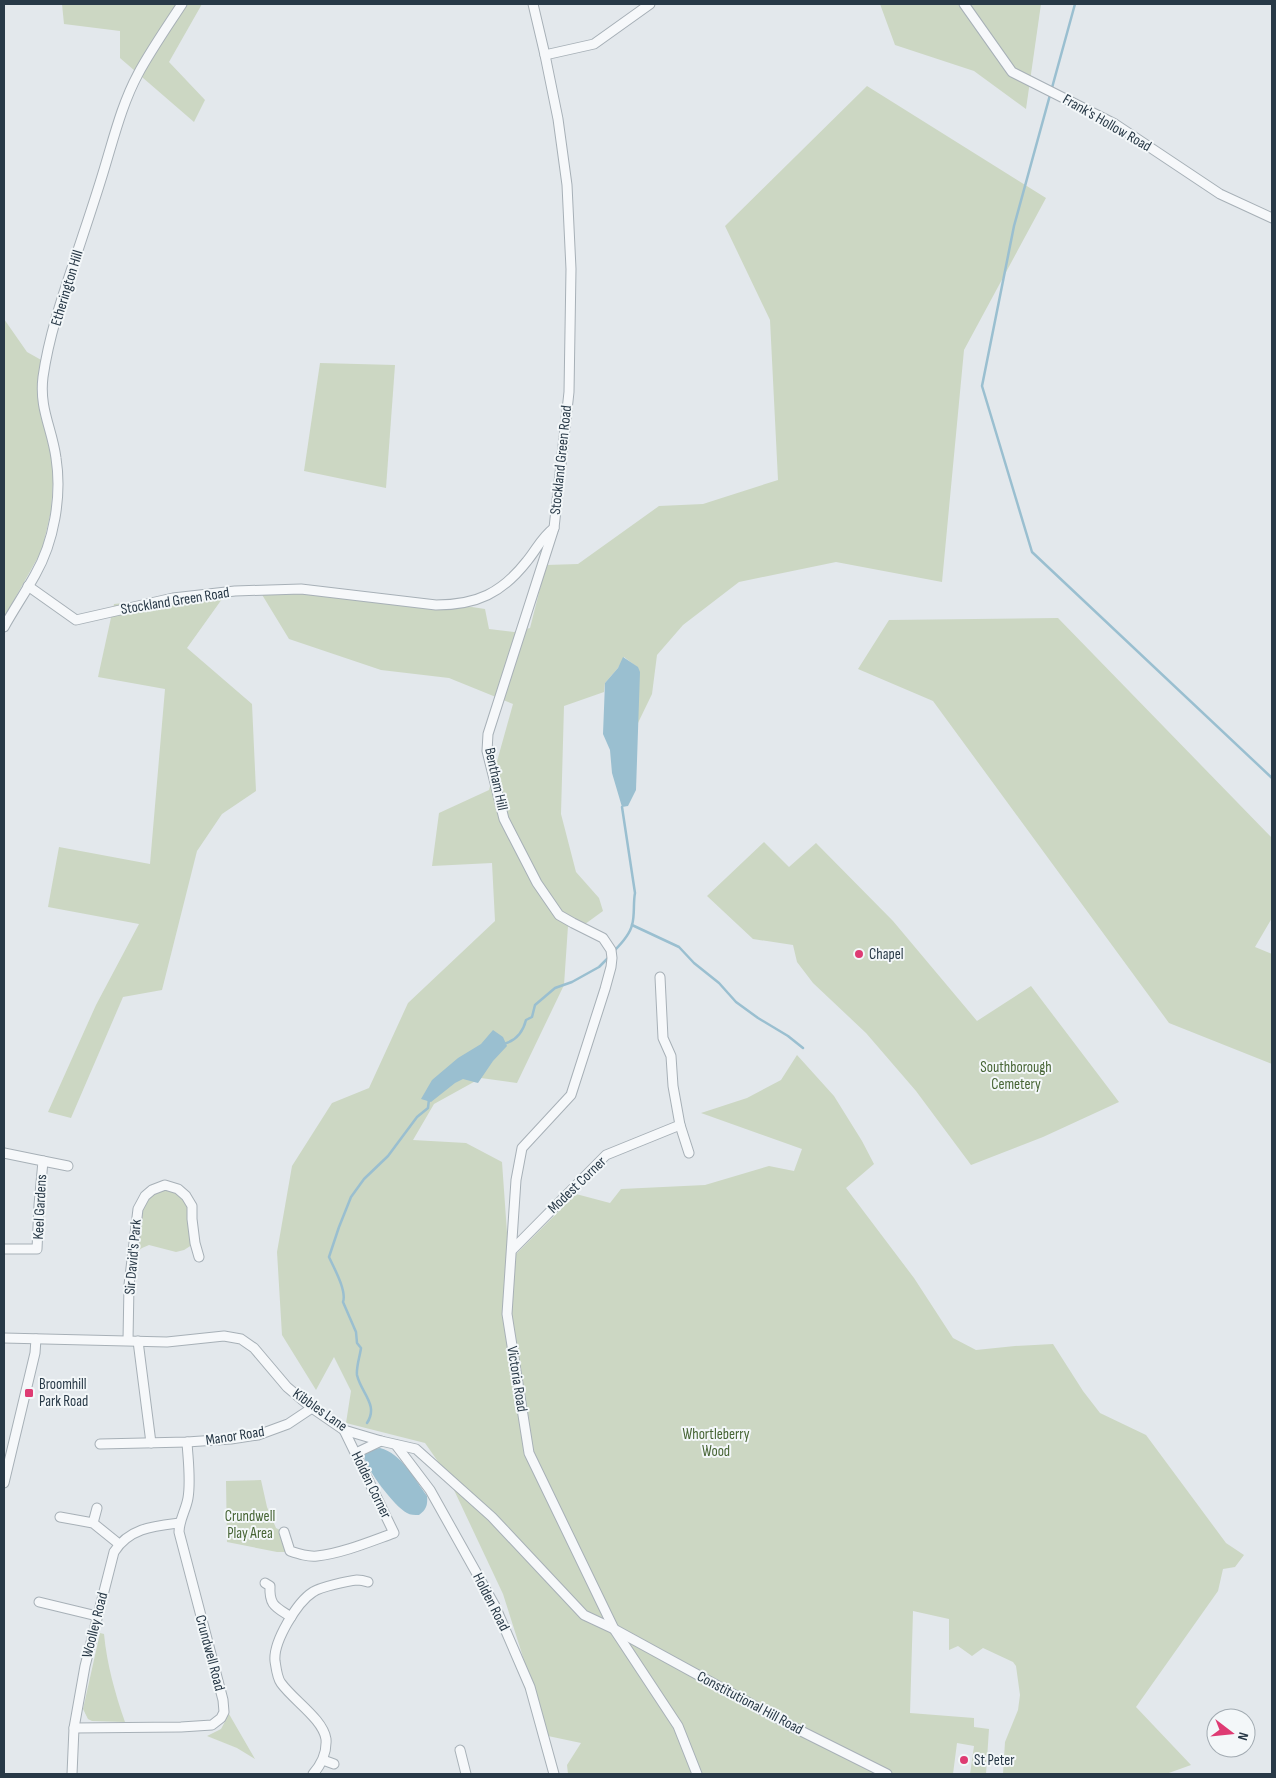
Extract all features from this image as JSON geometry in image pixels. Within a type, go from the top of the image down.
[{"type":"street","name":"Etherington Hill","points":[[4,627],[35,575],[48,546],[57,501],[58,476],[56,456],[41,393],[58,314],[119,118],[137,75],[182,4]]},
{"type":"street","name":"Stockland Green Road","points":[[28,586],[76,620],[173,598],[235,591],[301,589],[436,605],[456,605],[481,598],[505,584],[529,559],[544,535],[554,528],[569,392],[571,269],[566,179],[558,119],[532,4]]},
{"type":"street","points":[[545,55],[594,44],[650,4]]},
{"type":"street","name":"Frank's Hollow Road","points":[[964,4],[1012,72],[1115,124],[1220,194],[1272,218]]},
{"type":"street","name":"Bentham Hill","points":[[554,528],[488,734],[487,751],[504,819],[537,883],[559,915],[598,934],[608,944],[611,950],[611,967]]},
{"type":"street","name":"Victoria Road","points":[[611,967],[570,1095],[522,1148],[516,1180],[508,1314],[529,1453],[614,1629],[678,1726],[696,1774]]},
{"type":"street","points":[[660,977],[663,1038],[671,1056],[673,1086],[680,1124],[689,1153]]},
{"type":"street","name":"Modest Corner","points":[[513,1249],[606,1155],[680,1124]]},
{"type":"street","name":"Keel Gardens","points":[[4,1153],[68,1166]]},
{"type":"street","name":"Keel Gardens","points":[[4,1249],[37,1249],[38,1205],[43,1161]]},
{"type":"street","name":"Sir David's Park","points":[[133,1341],[129,1285],[138,1209],[145,1196],[152,1190],[165,1185],[178,1189],[186,1196],[192,1206],[192,1219],[199,1257]]},
{"type":"street","name":"Kibbles Lane","points":[[4,1338],[167,1342],[224,1336],[241,1340],[254,1348],[288,1387],[312,1408],[344,1430],[416,1449],[492,1517],[584,1615],[614,1629]]},
{"type":"street","points":[[4,1483],[35,1353],[36,1339]]},
{"type":"street","points":[[133,1341],[151,1443]]},
{"type":"street","name":"Manor Road","points":[[100,1444],[187,1442],[258,1435],[288,1424],[312,1408]]},
{"type":"street","name":"Holden Corner","points":[[284,1532],[290,1551],[303,1555],[317,1556],[394,1534],[344,1430]]},
{"type":"street","points":[[356,1453],[381,1441]]},
{"type":"street","name":"Crundwell Road","points":[[74,1728],[212,1725],[221,1718],[224,1712],[223,1700],[180,1539],[179,1523],[186,1505],[189,1488],[187,1442]]},
{"type":"street","name":"Holden Road","points":[[396,1444],[430,1490],[495,1606],[530,1687],[554,1774]]},
{"type":"street","points":[[93,1523],[97,1508]]},
{"type":"street","points":[[60,1517],[93,1523],[119,1544],[134,1532],[151,1526],[179,1523]]},
{"type":"street","name":"Woolley Road","points":[[72,1774],[74,1728],[85,1666],[114,1552],[119,1544]]},
{"type":"street","points":[[313,1774],[323,1760],[326,1739],[318,1722],[279,1681],[274,1659],[277,1644],[283,1629],[312,1592],[324,1587],[359,1580],[368,1582]]},
{"type":"street","points":[[265,1583],[270,1586],[270,1598],[274,1606],[292,1617]]},
{"type":"street","points":[[39,1602],[98,1616]]},
{"type":"street","name":"Constitutional Hill Road","points":[[614,1629],[793,1727],[887,1774]]},
{"type":"street","points":[[460,1750],[466,1774]]},
{"type":"street","points":[[323,1760],[334,1764]]},
{"type":"green space","points":[[62,4],[202,4],[169,62],[205,100],[194,122],[120,58],[120,31],[64,24]]},
{"type":"green space","points":[[880,4],[1041,4],[1026,109],[974,71],[895,45]]},
{"type":"green space","name":"Whortleberry Wood","points":[[867,86],[1046,198],[964,350],[942,582],[836,562],[739,582],[683,625],[657,655],[652,694],[637,725],[637,667],[624,657],[618,668],[605,683],[604,692],[564,706],[561,814],[576,872],[599,898],[603,911],[581,927],[568,926],[564,985],[517,1083],[481,1078],[434,1104],[413,1140],[466,1143],[502,1162],[509,1261],[576,1194],[610,1203],[621,1189],[705,1185],[769,1166],[794,1171],[802,1149],[701,1113],[747,1098],[781,1080],[797,1055],[834,1096],[874,1164],[846,1188],[914,1278],[953,1338],[976,1350],[1053,1344],[1083,1391],[1100,1413],[1146,1435],[1226,1543],[1244,1555],[1235,1567],[1223,1569],[1218,1591],[1136,1707],[1191,1765],[1166,1774],[1003,1774],[1005,1742],[1018,1710],[1020,1695],[1016,1666],[1013,1662],[983,1648],[972,1656],[958,1646],[949,1650],[949,1619],[913,1611],[910,1713],[974,1718],[974,1727],[989,1729],[986,1774],[970,1774],[974,1746],[957,1743],[953,1774],[568,1774],[567,1765],[581,1743],[548,1736],[503,1594],[446,1473],[425,1443],[346,1423],[351,1391],[334,1357],[316,1390],[282,1335],[277,1252],[292,1166],[332,1103],[369,1088],[408,1003],[495,921],[492,863],[432,866],[439,813],[489,790],[513,704],[449,678],[381,670],[289,639],[261,593],[359,594],[417,608],[472,607],[485,609],[489,629],[514,632],[530,628],[546,565],[578,564],[659,506],[703,504],[778,480],[770,320],[725,226]]},
{"type":"green space","points":[[4,319],[27,352],[43,361],[38,402],[54,468],[51,511],[42,550],[4,618]]},
{"type":"green space","points":[[320,363],[395,365],[386,488],[304,471]]},
{"type":"green space","points":[[227,592],[187,648],[252,704],[256,791],[222,814],[197,851],[162,990],[123,997],[71,1118],[48,1112],[96,1005],[139,924],[48,907],[59,847],[150,864],[165,689],[98,677],[114,604]]},
{"type":"green space","points":[[1058,618],[1272,838],[1272,918],[1255,947],[1272,954],[1272,1064],[1169,1023],[933,701],[858,669],[889,620]]},
{"type":"green space","name":"Southborough Cemetery","points":[[764,842],[789,867],[816,843],[893,921],[977,1021],[1031,986],[1119,1102],[1043,1137],[971,1165],[916,1091],[866,1033],[813,983],[797,962],[793,945],[753,939],[707,896]]},
{"type":"green space","points":[[165,1185],[186,1196],[195,1243],[184,1250],[176,1252],[149,1245],[132,1255],[145,1196]]},
{"type":"green space","name":"Crundwell Play Area","points":[[261,1480],[267,1507],[276,1528],[284,1532],[288,1552],[277,1552],[227,1542],[226,1481]]},
{"type":"green space","points":[[100,1633],[104,1634],[112,1679],[125,1722],[92,1721],[88,1719],[83,1709]]},
{"type":"green space","points":[[229,1714],[255,1759],[237,1748],[207,1736],[221,1729]]},
{"type":"water","points":[[623,657],[638,667],[640,672],[636,790],[628,806],[622,807],[612,773],[610,750],[603,734],[605,683],[618,668]]},
{"type":"water","points":[[493,1030],[503,1037],[507,1046],[493,1061],[478,1083],[463,1079],[431,1102],[421,1099],[432,1080],[458,1058],[481,1044]]},
{"type":"water","points":[[380,1448],[388,1451],[401,1461],[427,1496],[426,1507],[419,1515],[410,1514],[402,1509],[389,1496],[370,1470],[364,1456],[368,1450]]},
{"type":"waterway","points":[[1075,4],[1014,226],[982,386],[1032,552],[1272,778]]},
{"type":"waterway","points":[[614,951],[625,939],[631,928],[635,893],[622,807]]},
{"type":"waterway","points":[[632,925],[679,947],[694,963],[719,983],[736,1002],[803,1048]]},
{"type":"waterway","points":[[503,1044],[512,1041],[518,1035],[526,1020],[532,1017],[535,1005],[555,988],[572,982],[599,967],[609,957]]},
{"type":"waterway","points":[[367,1423],[370,1417],[370,1405],[357,1375],[361,1348],[357,1343],[356,1332],[343,1302],[342,1286],[329,1257],[351,1197],[364,1179],[388,1156],[417,1117],[428,1108],[429,1099]]},
{"type":"place","name":"Chapel","points":[[859,954]]},
{"type":"place","name":"Broomhill Park Road","points":[[29,1393]]},
{"type":"place","name":"St Peter","points":[[964,1760]]}]
